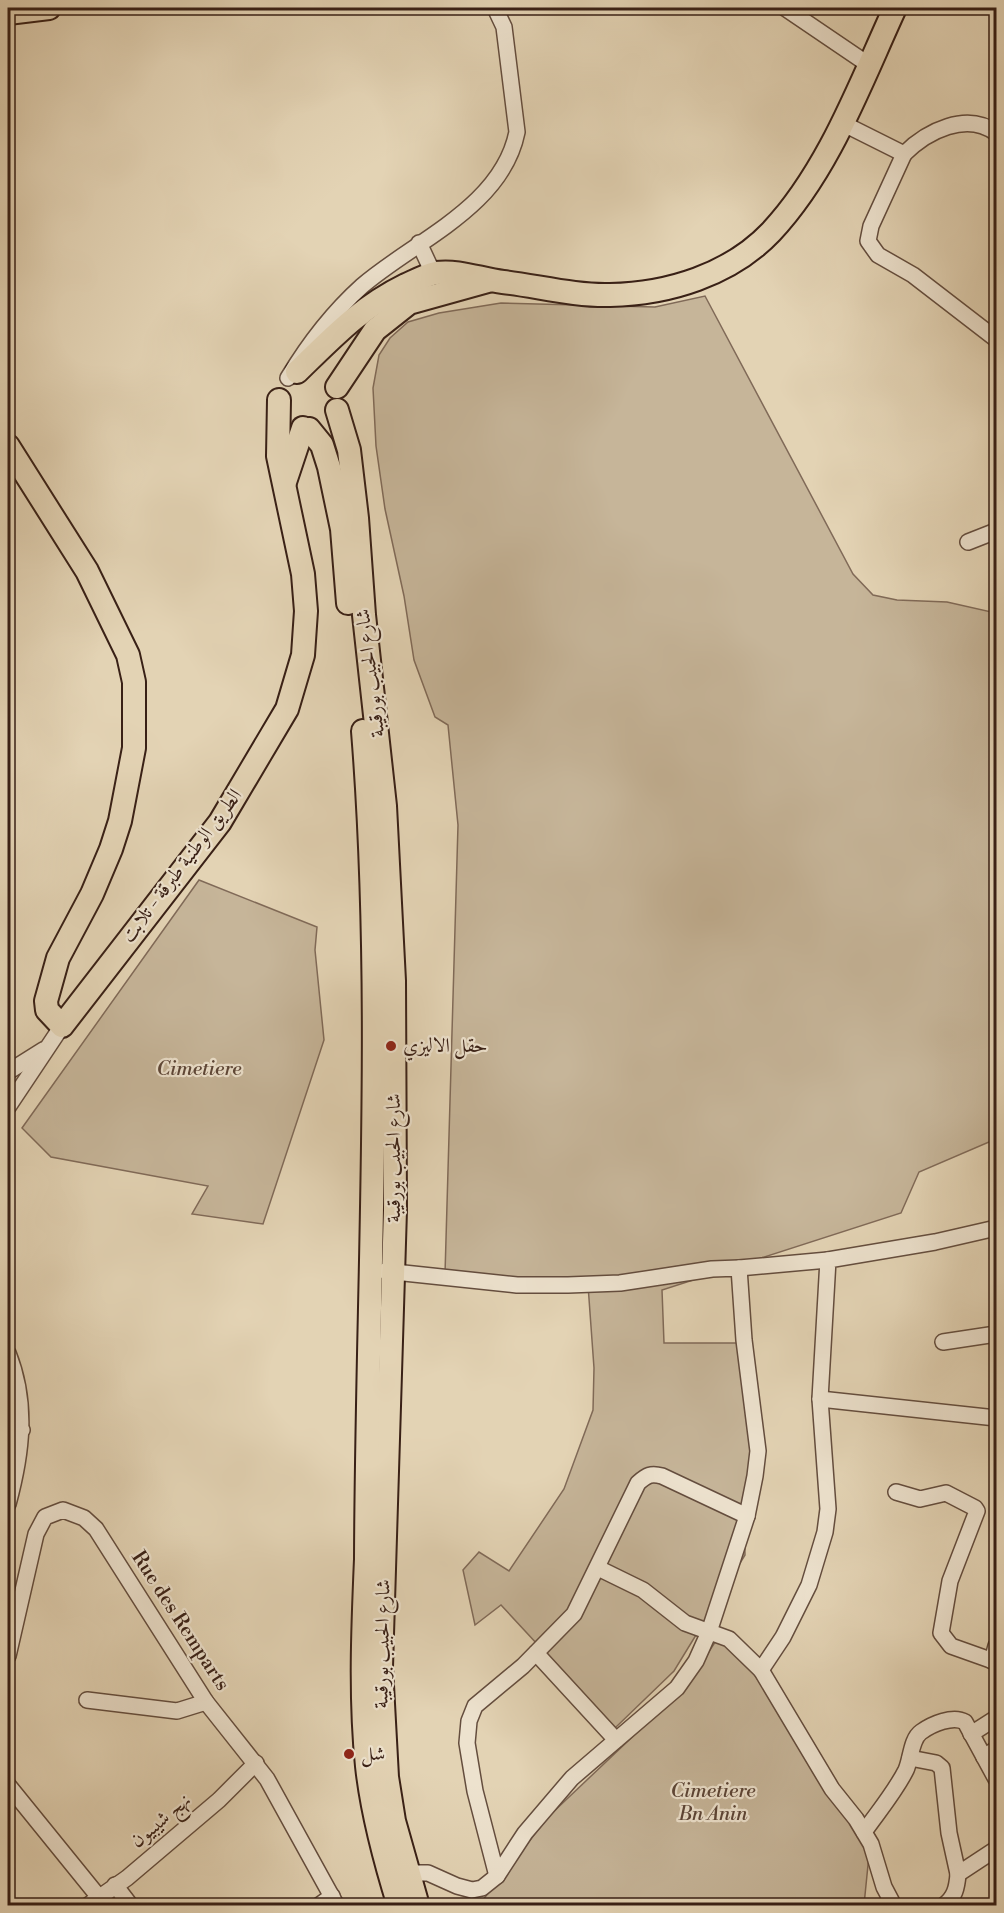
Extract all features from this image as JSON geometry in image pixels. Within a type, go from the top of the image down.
[{"type":"main road","points":[[8,13],[49,8]]},
{"type":"main road","points":[[492,280],[409,303],[375,330],[337,387],[337,410],[326,424],[306,428],[286,418],[279,400],[292,375],[361,310],[380,298],[433,273],[470,274],[492,280],[609,296],[662,290],[703,278],[737,260],[770,233],[804,192],[842,123],[896,8]]},
{"type":"main road","points":[[292,375],[315,370],[324,373],[337,387]]},
{"type":"main road","name":"الطريق الوطنية طبرقة - تلابت","points":[[62,1026],[220,822],[287,709],[303,656],[306,611],[303,574],[278,456],[279,400]]},
{"type":"main road","name":"شارع الحبيب بورقيبة","points":[[337,410],[349,450],[357,518],[364,615],[385,806],[394,981],[393,1272],[381,1667],[382,1725],[399,1873],[399,1905]]},
{"type":"main road","name":"الطريق الوطنية طبرقة - تلابت","points":[[285,482],[306,428]]},
{"type":"main road","name":"شارع الحبيب بورقيبة","points":[[306,428],[322,445],[326,453],[342,529],[370,815],[373,995],[362,1648],[368,1768],[399,1873],[418,1905]]},
{"type":"main road","points":[[8,446],[93,581],[128,655],[134,682],[134,748],[120,821],[92,894],[58,958],[46,1001],[46,1010],[62,1026]]},
{"type":"main road","points":[[58,958],[66,982],[80,1000]]},
{"type":"street","points":[[292,375],[308,344],[333,313],[364,284],[484,193],[503,170],[515,145],[517,132],[502,19],[495,8]]},
{"type":"street","points":[[785,8],[869,65]]},
{"type":"street","points":[[996,133],[973,122],[957,122],[912,146],[904,154],[871,225],[868,241],[878,255],[913,275],[996,339]]},
{"type":"street","points":[[842,123],[904,154]]},
{"type":"street","points":[[419,243],[433,273]]},
{"type":"street","points":[[968,542],[996,531]]},
{"type":"street","points":[[8,1107],[62,1026]]},
{"type":"street","points":[[8,1072],[48,1047]]},
{"type":"street","points":[[370,1271],[495,1283],[568,1285],[620,1283],[712,1269],[828,1260],[935,1242],[996,1228]]},
{"type":"street","points":[[761,1670],[796,1612],[819,1559],[828,1509],[820,1399],[828,1260]]},
{"type":"street","points":[[399,1873],[428,1873],[472,1890],[482,1888],[497,1876],[525,1833],[572,1779],[682,1682],[696,1660],[710,1632],[747,1516],[758,1451],[744,1340],[739,1268]]},
{"type":"street","points":[[943,1342],[996,1334]]},
{"type":"street","points":[[8,1353],[21,1403],[15,1433],[8,1504]]},
{"type":"street","points":[[820,1399],[996,1418]]},
{"type":"street","points":[[497,1876],[474,1791],[468,1743],[469,1721],[475,1706],[536,1653],[574,1614],[638,1483],[646,1476],[663,1476],[747,1516]]},
{"type":"street","points":[[896,1492],[920,1499],[946,1493],[977,1511],[950,1581],[941,1633],[951,1646],[995,1656]]},
{"type":"street","name":"Rue des Remparts","points":[[8,1656],[36,1534],[45,1517],[63,1510],[84,1518],[96,1529],[206,1702],[256,1763],[335,1900]]},
{"type":"street","points":[[598,1568],[643,1590],[685,1623],[729,1639],[761,1670],[832,1789],[864,1832],[894,1905]]},
{"type":"street","points":[[536,1653],[616,1740]]},
{"type":"street","points":[[87,1700],[177,1711],[206,1702]]},
{"type":"street","points":[[864,1832],[905,1771],[921,1732],[948,1720],[955,1718],[965,1722],[971,1734],[990,1753],[996,1779]]},
{"type":"street","points":[[971,1734],[996,1718]]},
{"type":"street","points":[[910,1758],[936,1763],[942,1768],[949,1833],[958,1874],[955,1893],[951,1901],[943,1905]]},
{"type":"street","name":"نهج شيبيون","points":[[93,1901],[116,1885],[219,1800],[256,1763]]},
{"type":"street","points":[[8,1785],[93,1901]]},
{"type":"street","points":[[958,1874],[996,1849]]},
{"type":"street","points":[[116,1885],[131,1905]]},
{"type":"street","points":[[318,1905],[335,1900]]},
{"type":"green space","points":[[705,296],[853,574],[873,595],[897,600],[947,602],[996,613],[996,1139],[919,1172],[901,1213],[662,1290],[664,1343],[738,1343],[753,1452],[744,1510],[745,1555],[674,1671],[615,1728],[501,1605],[475,1625],[463,1570],[479,1552],[509,1571],[564,1489],[593,1410],[594,1368],[588,1285],[445,1274],[458,825],[448,725],[435,717],[414,660],[404,596],[385,509],[376,446],[373,388],[379,355],[390,338],[408,322],[439,313],[501,303],[655,307]]},
{"type":"green space","name":"Cimetiere","points":[[199,880],[317,927],[315,950],[324,1040],[263,1224],[192,1214],[208,1186],[51,1157],[22,1128]]},
{"type":"green space","name":"Cimetiere Bn Anin","points":[[719,1636],[748,1664],[826,1788],[856,1830],[869,1855],[864,1905],[478,1906],[549,1816],[688,1684]]},
{"type":"place","name":"حقل الاليزي","points":[[391,1046]]},
{"type":"place","name":"شل","points":[[349,1754]]}]
